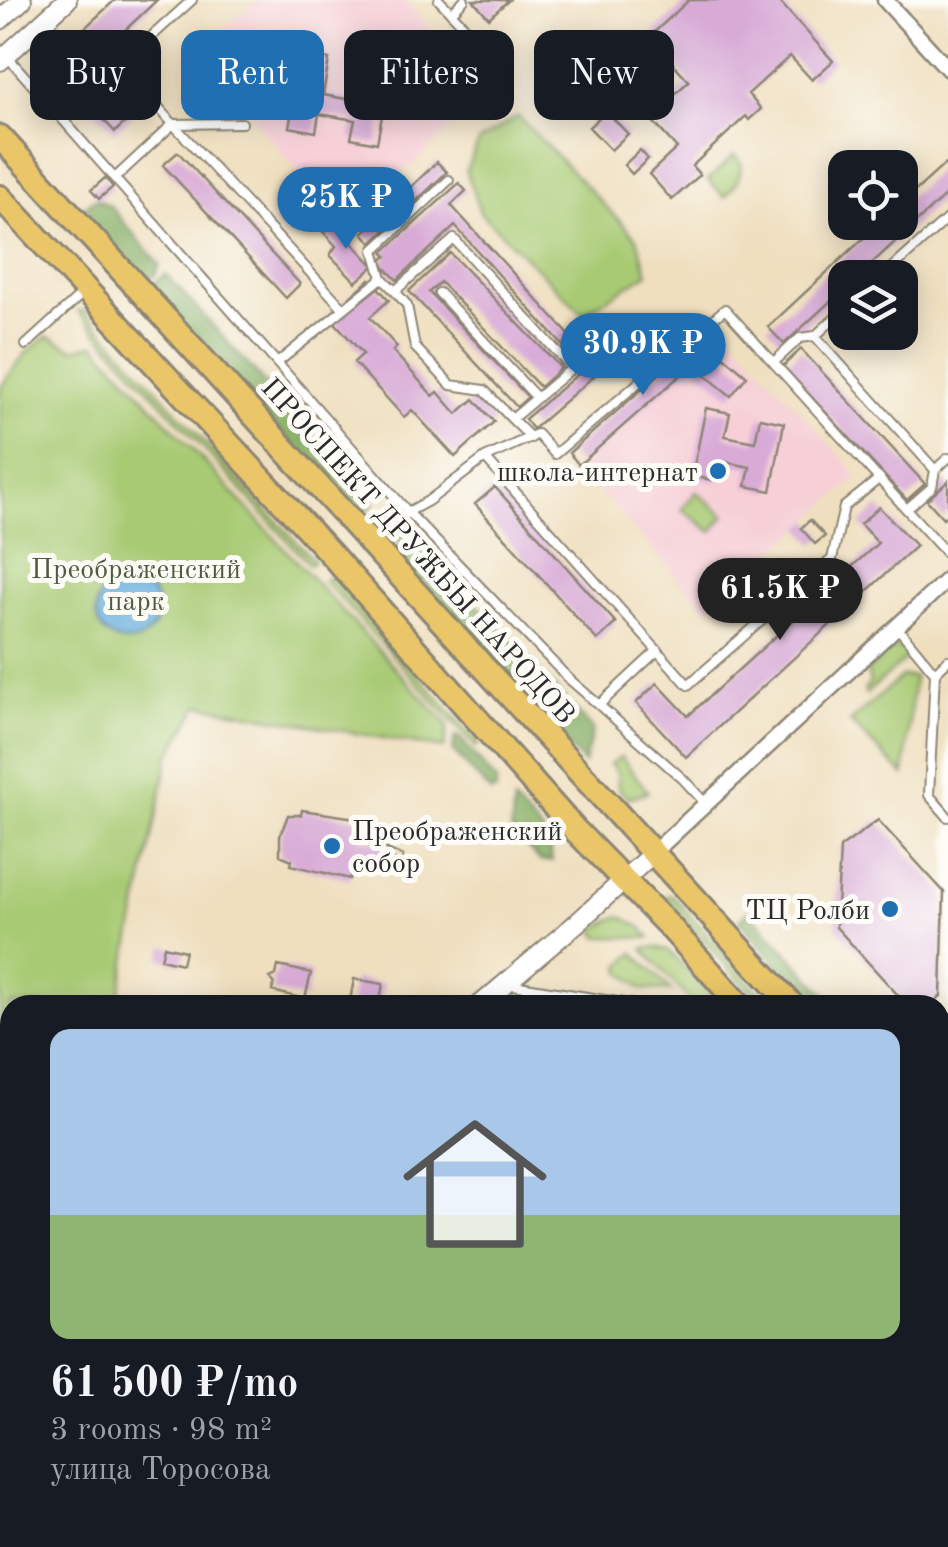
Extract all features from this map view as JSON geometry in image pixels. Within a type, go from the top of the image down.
[{"type":"main road","name":"ПРОСПЕКТ ДРУЖБЫ НАРОДОВ","points":[[0,137],[783,995]]},
{"type":"main road","points":[[0,197],[330,553],[575,830],[731,995]]},
{"type":"street","points":[[0,20],[22,0]]},
{"type":"street","points":[[3,58],[66,0]]},
{"type":"street","points":[[891,2],[948,68]]},
{"type":"street","points":[[491,995],[624,881],[948,579]]},
{"type":"lane","points":[[192,0],[121,64],[342,308]]},
{"type":"lane","points":[[439,0],[468,30]]},
{"type":"lane","points":[[451,13],[464,0]]},
{"type":"lane","points":[[3,58],[115,178],[408,512],[569,679],[706,804]]},
{"type":"lane","points":[[115,178],[173,124],[242,123]]},
{"type":"lane","points":[[449,180],[374,250],[382,278],[408,305],[415,347],[451,385],[484,390],[531,438]]},
{"type":"lane","points":[[901,260],[948,218]]},
{"type":"lane","points":[[394,291],[454,238],[572,368],[512,419]]},
{"type":"lane","points":[[277,364],[382,278]]},
{"type":"lane","points":[[26,346],[85,290]]},
{"type":"lane","points":[[439,293],[537,398]]},
{"type":"lane","points":[[372,544],[408,512],[428,502],[485,458],[537,434],[555,454],[726,309],[948,555]]},
{"type":"lane","points":[[774,362],[800,338],[815,336],[828,324]]},
{"type":"lane","points":[[815,336],[935,470]]},
{"type":"lane","points":[[485,458],[688,685],[832,559],[844,508],[880,478]]},
{"type":"lane","points":[[908,508],[932,486],[935,470],[948,458]]},
{"type":"lane","points":[[897,627],[934,673],[929,795],[948,817]]},
{"type":"lane","points":[[599,705],[658,650]]},
{"type":"lane","points":[[934,673],[948,660]]},
{"type":"lane","points":[[504,983],[576,995]]},
{"type":"shaded area","points":[[259,0],[404,0],[431,30],[344,30],[344,120],[460,120],[345,227],[254,120],[324,120],[324,30],[222,30]]},
{"type":"shaded area","name":"школа-интернат","points":[[727,330],[858,476],[708,610],[577,467]]},
{"type":"green space","points":[[518,116],[637,239],[648,273],[583,314],[480,212],[466,170],[479,141]]},
{"type":"green space","points":[[734,155],[742,164],[741,169],[724,197],[708,180]]},
{"type":"green space","points":[[96,199],[109,205],[160,265],[155,275],[142,281],[77,212]]},
{"type":"green space","points":[[166,274],[374,504],[359,518],[148,288]]},
{"type":"green space","points":[[78,311],[85,311],[314,561],[310,565]]},
{"type":"green space","name":"Преображенский парк","points":[[47,336],[74,349],[95,344],[448,725],[444,749],[199,705],[169,756],[119,995],[0,995],[0,388],[26,353]]},
{"type":"green space","points":[[696,492],[725,515],[712,532],[682,509]]},
{"type":"green space","points":[[405,527],[593,729],[584,764],[400,557],[398,537]]},
{"type":"green space","points":[[330,576],[479,743],[476,747],[324,580]]},
{"type":"green space","points":[[892,648],[903,648],[909,656],[866,694],[870,683],[867,671]]},
{"type":"green space","points":[[902,676],[914,677],[904,775],[850,722]]},
{"type":"green space","points":[[455,737],[496,781],[496,790],[491,792],[453,751]]},
{"type":"green space","points":[[621,757],[648,792],[627,798],[618,788],[617,772],[610,764]]},
{"type":"green space","points":[[514,802],[547,837],[552,861],[540,861],[511,830]]},
{"type":"green space","points":[[672,895],[762,995],[753,995],[667,899]]},
{"type":"green space","points":[[749,911],[827,995],[803,995],[739,920]]},
{"type":"green space","points":[[620,916],[641,927],[650,938],[599,937],[594,929]]},
{"type":"green space","points":[[643,949],[668,950],[711,995],[685,995]]},
{"type":"green space","points":[[634,953],[672,991],[642,989],[622,972],[621,966]]},
{"type":"water","points":[[127,580],[149,589],[158,611],[149,633],[127,642],[105,633],[96,611],[105,589]]},
{"type":"building","points":[[115,0],[157,0],[125,30],[83,30]]},
{"type":"building","points":[[473,0],[509,0],[489,18]]},
{"type":"building","points":[[689,0],[778,0],[833,61],[812,80],[790,56],[748,94],[761,109],[749,120],[746,116],[692,166],[700,175],[672,200],[649,174],[677,148],[651,120],[674,120],[674,95],[689,81],[674,65],[674,30],[657,30]]},
{"type":"building","points":[[324,58],[329,59],[324,89]]},
{"type":"building","points":[[324,95],[344,99],[344,118],[324,115]]},
{"type":"building","points":[[104,120],[128,120],[115,132]]},
{"type":"building","points":[[290,120],[318,120],[316,132],[289,127]]},
{"type":"building","points":[[355,120],[381,120],[377,143],[351,138]]},
{"type":"building","points":[[596,120],[615,120],[628,134],[611,150],[589,127]]},
{"type":"building","points":[[640,150],[648,159],[632,174],[624,165]]},
{"type":"building","points":[[178,152],[300,284],[286,298],[163,165]]},
{"type":"building","points":[[437,162],[447,172],[372,243],[363,233]]},
{"type":"building","points":[[945,164],[948,167],[948,193],[918,221],[918,189]]},
{"type":"building","points":[[105,178],[113,187],[99,199],[91,190]]},
{"type":"building","points":[[459,183],[466,191],[451,205],[601,370],[533,429],[525,419],[584,369],[455,226],[397,280],[380,262],[387,256],[383,252]]},
{"type":"building","points":[[329,218],[374,266],[356,282],[330,255],[336,246],[319,227]]},
{"type":"building","points":[[862,240],[897,240],[875,260],[840,260]]},
{"type":"building","points":[[450,253],[561,368],[540,387],[440,282],[429,292],[528,397],[517,407],[409,291]]},
{"type":"building","points":[[828,271],[828,304],[784,344],[768,327]]},
{"type":"building","points":[[370,279],[389,300],[370,317],[397,347],[393,351],[433,396],[438,392],[457,414],[474,399],[494,422],[455,457],[412,410],[404,417],[354,362],[363,354],[329,316]]},
{"type":"building","points":[[708,331],[718,342],[579,465],[569,453]]},
{"type":"building","points":[[715,349],[747,376],[731,396],[698,369]]},
{"type":"building","points":[[801,349],[925,484],[907,500],[783,366]]},
{"type":"building","points":[[706,408],[730,413],[725,436],[755,442],[760,418],[784,423],[771,491],[746,486],[750,467],[721,461],[717,481],[692,476]]},
{"type":"building","points":[[948,481],[948,514],[943,518],[927,500]]},
{"type":"building","points":[[495,487],[616,623],[597,640],[475,504]]},
{"type":"building","points":[[879,507],[916,546],[686,757],[636,703],[657,683],[688,716],[878,543],[860,524]]},
{"type":"building","points":[[810,520],[825,536],[815,544],[801,528]]},
{"type":"building","name":"Преображенский собор","points":[[302,810],[362,819],[358,835],[361,839],[384,840],[382,847],[403,856],[402,862],[380,861],[378,868],[357,861],[350,879],[291,865],[292,860],[280,855],[280,836],[288,815],[301,815]]},
{"type":"building","name":"ТЦ Ролби","points":[[878,820],[944,892],[941,995],[898,995],[836,927],[840,848]]},
{"type":"building","points":[[164,946],[185,951],[182,964],[161,959]]},
{"type":"building","points":[[278,966],[311,973],[306,995],[272,991],[274,983],[270,978],[276,975]]},
{"type":"building","points":[[354,979],[383,984],[381,995],[351,995]]},
{"type":"place","name":"школа-интернат","points":[[718,471]]},
{"type":"place","name":"Преображенский собор","points":[[332,846]]},
{"type":"place","name":"ТЦ Ролби","points":[[890,909]]}]
